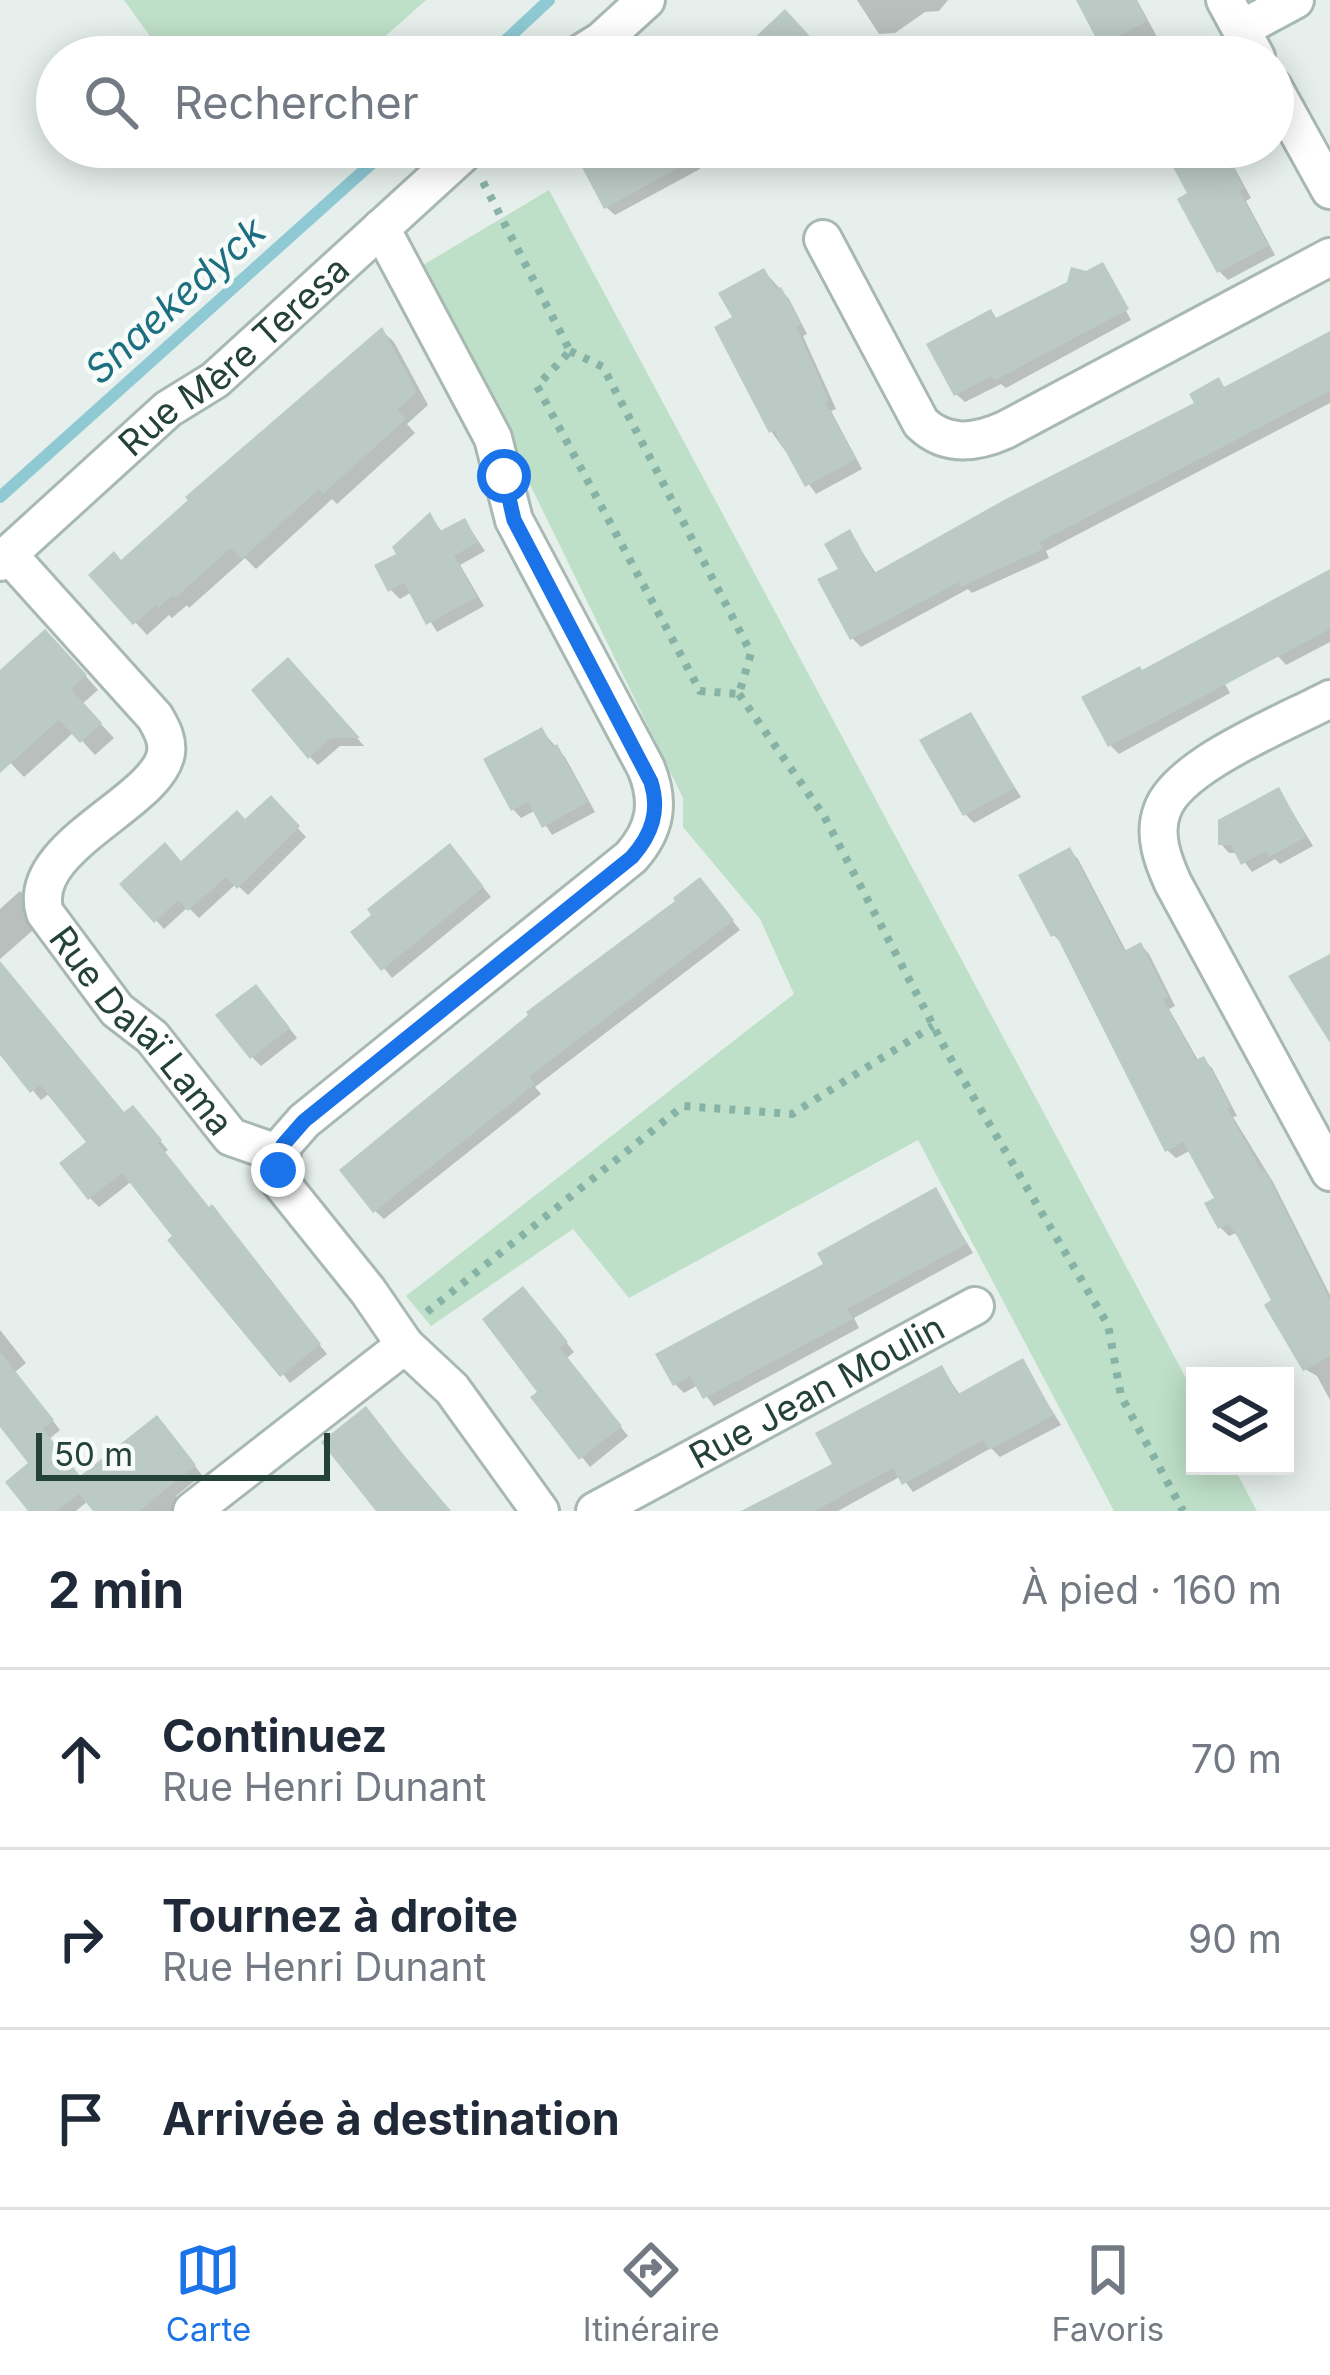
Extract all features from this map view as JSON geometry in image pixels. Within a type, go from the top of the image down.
[{"type":"street","points":[[606,36],[646,0]]},
{"type":"street","points":[[1241,29],[1295,0]]},
{"type":"street","points":[[1294,125],[1330,190]]},
{"type":"street","name":"Rue Mère Teresa","points":[[4,558],[168,409],[214,380],[446,168]]},
{"type":"street","points":[[381,228],[493,438],[514,520],[646,768],[656,806],[646,838],[632,857],[304,1121],[280,1154],[278,1170],[282,1186],[368,1291],[401,1341],[452,1389],[539,1511]]},
{"type":"street","points":[[823,239],[921,423],[940,437],[967,442],[1005,430],[1330,257]]},
{"type":"street","name":"Rue Dalaï Lama","points":[[4,558],[155,717],[166,742],[160,768],[50,871],[42,898],[45,913],[117,1010],[152,1037],[231,1136],[280,1154]]},
{"type":"street","points":[[1330,699],[1183,782],[1162,809],[1159,838],[1173,883],[1330,1172]]},
{"type":"street","name":"Rue Jean Moulin","points":[[595,1511],[975,1306]]},
{"type":"street","points":[[192,1511],[401,1341]]},
{"type":"path","points":[[478,168],[570,351],[603,368],[751,653],[739,694]]},
{"type":"path","points":[[570,351],[538,386],[700,691],[739,694]]},
{"type":"path","points":[[739,694],[824,816],[933,1026],[1108,1325],[1121,1396],[1184,1511]]},
{"type":"path","points":[[401,1341],[683,1106],[793,1114],[933,1026]]},
{"type":"green space","points":[[124,0],[426,0],[386,36],[150,36]]},
{"type":"green space","points":[[549,190],[1186,1378],[1186,1475],[1238,1475],[1257,1511],[1114,1511],[918,1140],[629,1298],[573,1229],[431,1326],[406,1296],[794,994],[760,919],[683,827],[683,798],[423,265]]},
{"type":"building","points":[[1076,0],[1136,0],[1147,21],[1119,36],[1095,36]]},
{"type":"building","points":[[785,9],[810,36],[756,36]]},
{"type":"building","points":[[582,168],[678,168],[604,209]]},
{"type":"building","points":[[1173,168],[1233,168],[1244,188],[1239,191],[1269,246],[1217,273],[1177,199],[1187,193]]},
{"type":"building","points":[[1103,262],[1129,309],[994,381],[992,376],[954,396],[926,344],[991,309],[996,318],[1067,282],[1071,267],[1086,271]]},
{"type":"building","points":[[764,268],[776,289],[781,287],[801,324],[796,327],[829,400],[825,402],[856,459],[805,487],[774,430],[769,433],[714,327],[732,317],[718,293]]},
{"type":"building","points":[[382,327],[417,392],[397,410],[406,419],[242,559],[231,548],[175,598],[156,605],[133,625],[88,575],[114,551],[121,560],[188,500],[185,497]]},
{"type":"building","points":[[1330,331],[1330,391],[1040,542],[1043,549],[961,587],[959,582],[850,640],[817,579],[838,569],[824,544],[850,529],[874,573],[1194,403],[1189,394],[1219,377],[1224,387]]},
{"type":"building","points":[[430,512],[440,531],[465,518],[478,542],[454,556],[477,597],[426,625],[404,583],[388,592],[374,565],[396,554],[392,547]]},
{"type":"building","points":[[1330,569],[1330,629],[1108,747],[1081,697],[1140,666],[1142,670]]},
{"type":"building","points":[[45,629],[87,675],[71,689],[102,723],[80,743],[59,720],[0,773],[0,670]]},
{"type":"building","points":[[288,657],[360,738],[331,738],[308,759],[251,690]]},
{"type":"building","points":[[971,712],[1015,788],[963,816],[919,740]]},
{"type":"building","points":[[542,727],[553,747],[557,744],[588,802],[542,828],[528,802],[511,811],[483,759]]},
{"type":"building","points":[[1279,787],[1306,837],[1269,857],[1266,851],[1241,865],[1231,845],[1218,845],[1218,820]]},
{"type":"building","points":[[271,795],[300,826],[237,889],[226,877],[188,911],[178,900],[154,923],[119,884],[165,842],[181,861],[237,810],[245,819]]},
{"type":"building","points":[[450,843],[484,887],[381,971],[350,932],[371,915],[367,909]]},
{"type":"building","points":[[1070,847],[1124,951],[1141,942],[1168,997],[1163,999],[1196,1060],[1204,1056],[1330,1300],[1330,1356],[1303,1371],[1264,1305],[1271,1300],[1237,1236],[1228,1224],[1218,1229],[1204,1203],[1214,1198],[1183,1142],[1165,1152],[1056,935],[1051,937],[1018,875]]},
{"type":"building","points":[[700,877],[734,920],[529,1077],[535,1084],[373,1213],[339,1170],[526,1012],[675,901]]},
{"type":"building","points":[[1330,954],[1330,1043],[1288,976]]},
{"type":"building","points":[[0,961],[124,1112],[133,1105],[162,1140],[158,1143],[321,1344],[280,1377],[167,1240],[172,1236],[122,1173],[88,1200],[59,1163],[86,1142],[40,1085],[30,1093],[0,1055]]},
{"type":"building","points":[[256,984],[290,1028],[250,1059],[215,1015]]},
{"type":"building","points":[[936,1187],[967,1244],[847,1309],[853,1319],[703,1399],[690,1376],[673,1386],[655,1354],[823,1264],[817,1253]]},
{"type":"building","points":[[523,1286],[568,1342],[560,1348],[622,1426],[579,1460],[530,1397],[537,1392],[482,1319]]},
{"type":"building","points":[[0,1352],[54,1420],[43,1429],[80,1476],[157,1415],[196,1465],[139,1511],[93,1511],[79,1494],[57,1511],[28,1511],[5,1482],[28,1463],[0,1427]]},
{"type":"building","points":[[1023,1358],[1054,1415],[989,1450],[983,1440],[902,1485],[893,1468],[815,1511],[741,1511],[832,1464],[815,1433],[942,1365],[958,1394]]},
{"type":"building","points":[[366,1406],[451,1511],[376,1511],[321,1442]]},
{"type":"waterway","name":"Snaekedyck","points":[[510,36],[549,0]]},
{"type":"waterway","name":"Snaekedyck","points":[[0,497],[367,168]]},
{"type":"route","points":[[278,1170],[283,1145],[304,1121],[632,857],[651,827],[656,806],[651,782],[514,520],[504,476]]}]
